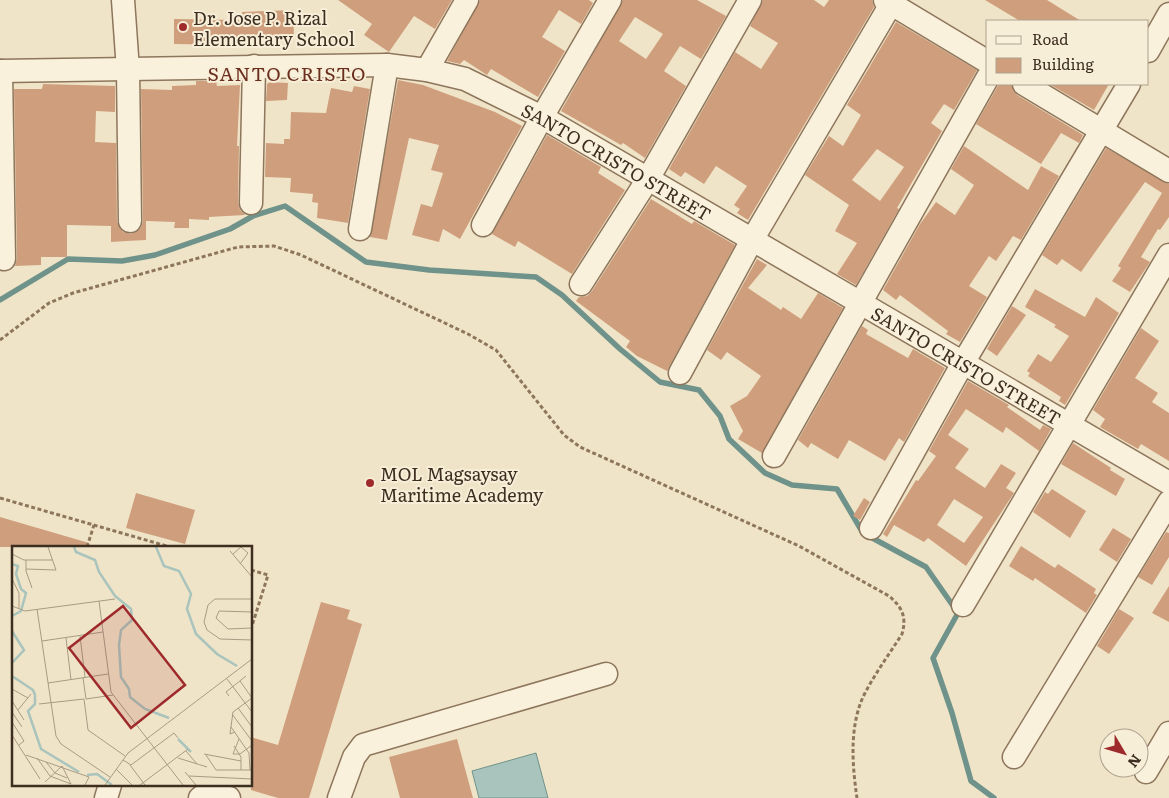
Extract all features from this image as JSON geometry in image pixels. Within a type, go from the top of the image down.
[{"type":"street","points":[[123,0],[128,70],[130,221]]},
{"type":"street","points":[[427,70],[467,0]]},
{"type":"street","points":[[482,225],[610,0]]},
{"type":"street","points":[[581,284],[648,179],[750,0]]},
{"type":"street","points":[[680,373],[752,240],[888,2],[986,61]]},
{"type":"street","points":[[1149,49],[1169,14]]},
{"type":"street","points":[[251,203],[254,66]]},
{"type":"street","name":"SANTO CRISTO STREET","points":[[1,71],[128,70],[254,66],[387,66],[427,70],[465,78],[542,117],[1169,483]]},
{"type":"street","points":[[360,228],[387,66]]},
{"type":"street","points":[[1,71],[4,258]]},
{"type":"street","points":[[774,456],[986,81]]},
{"type":"street","points":[[1026,85],[1169,171]]},
{"type":"street","points":[[871,528],[963,363],[1128,85]]},
{"type":"street","points":[[963,605],[1169,255]]},
{"type":"street","points":[[1014,757],[1169,502]]},
{"type":"street","points":[[339,798],[354,757],[363,745],[606,674]]},
{"type":"street","points":[[1149,767],[1169,733]]},
{"type":"street","points":[[200,798],[204,794],[228,798]]},
{"type":"path","points":[[0,340],[49,303],[73,292],[238,247],[265,246],[274,246],[301,255],[468,334],[496,350],[564,435],[580,447],[799,546],[889,596],[899,604],[904,614],[905,624],[902,634],[865,693],[854,724],[854,778],[857,798]]},
{"type":"path","points":[[0,498],[167,546]]},
{"type":"path","points":[[87,546],[94,525]]},
{"type":"path","points":[[252,570],[268,575],[252,626]]},
{"type":"water","points":[[536,753],[548,798],[479,798],[472,771]]},
{"type":"building","points":[[338,0],[452,0],[435,29],[414,16],[389,52],[364,35],[372,24]]},
{"type":"building","points":[[480,0],[589,0],[593,3],[581,24],[559,10],[542,37],[565,51],[538,97],[491,69],[487,75],[464,60],[460,64],[447,61]]},
{"type":"building","points":[[623,0],[697,0],[726,16],[701,59],[680,46],[664,71],[686,86],[645,158],[623,143],[621,145],[561,111]],"holes":[[[635,17],[663,34],[646,59],[619,41]]]},
{"type":"building","points":[[763,0],[814,0],[824,7],[829,0],[872,0],[874,7],[748,220],[737,213],[740,209],[734,205],[747,186],[716,166],[704,184],[685,172],[681,177],[669,169],[735,52],[761,69],[778,43],[750,26]]},
{"type":"building","points":[[985,0],[1047,0],[1079,20],[1018,20]]},
{"type":"building","points":[[293,10],[294,36],[238,38],[238,45],[174,44],[174,19],[242,20],[242,12]]},
{"type":"building","points":[[896,22],[977,70],[954,110],[944,104],[931,123],[942,131],[897,208],[899,209],[856,285],[837,274],[857,243],[835,231],[849,205],[805,175],[829,136],[843,146],[861,115],[847,105]],"holes":[[[877,149],[904,167],[880,201],[852,180]]]},
{"type":"building","points":[[398,80],[423,85],[495,112],[522,126],[460,239],[443,229],[439,242],[412,235],[421,204],[432,207],[443,173],[431,170],[439,145],[409,138],[387,240],[370,237]]},
{"type":"building","points":[[196,81],[216,81],[217,86],[240,85],[237,146],[239,146],[238,203],[240,210],[245,215],[209,217],[209,220],[189,219],[189,228],[174,228],[175,222],[146,221],[146,240],[111,242],[111,226],[67,225],[67,257],[41,257],[41,265],[15,266],[17,259],[14,89],[42,89],[43,84],[115,86],[115,112],[96,111],[95,142],[116,143],[117,222],[123,232],[131,234],[141,228],[143,221],[141,89],[172,90],[172,86],[196,85]]},
{"type":"building","points":[[270,82],[288,83],[287,100],[266,101],[267,84]]},
{"type":"building","points":[[998,85],[1012,85],[1017,95],[1083,135],[1079,143],[1061,133],[1041,164],[976,124]]},
{"type":"building","points":[[1051,85],[1108,85],[1094,110]]},
{"type":"building","points":[[354,86],[370,89],[348,223],[317,218],[318,203],[312,202],[313,194],[290,192],[291,178],[265,177],[266,143],[284,144],[284,139],[290,139],[291,112],[326,113],[331,88],[352,92]]},
{"type":"building","points":[[547,135],[601,167],[598,173],[625,190],[572,274],[518,241],[515,247],[492,234]]},
{"type":"building","points":[[964,146],[1028,190],[1041,166],[1059,176],[1021,240],[1013,236],[996,261],[989,256],[969,286],[987,297],[960,342],[946,334],[948,331],[900,295],[896,300],[883,290],[920,224],[936,202],[955,215],[974,185],[951,169]]},
{"type":"building","points":[[1106,148],[1169,184],[1169,217],[1160,230],[1158,229],[1141,257],[1150,262],[1130,292],[1112,281],[1121,268],[1118,266],[1162,193],[1145,182],[1081,272],[1062,259],[1057,265],[1042,255]]},
{"type":"building","points":[[651,199],[692,224],[694,221],[735,245],[667,371],[637,356],[626,347],[630,341],[576,301],[579,297],[587,296],[592,291]]},
{"type":"building","points":[[757,259],[767,265],[748,288],[781,310],[783,307],[801,319],[818,293],[843,308],[762,453],[738,439],[743,431],[730,406],[747,396],[761,376],[727,352],[721,360],[707,350]]},
{"type":"building","points":[[1035,289],[1085,317],[1096,297],[1119,313],[1065,405],[1059,401],[1061,397],[1028,376],[1030,373],[1027,371],[1038,354],[1051,362],[1069,336],[1054,327],[1056,325],[1025,307]]},
{"type":"building","points":[[1012,306],[1026,315],[997,356],[987,349]]},
{"type":"building","points":[[862,326],[868,330],[866,334],[908,358],[913,349],[945,368],[904,442],[899,438],[885,461],[849,440],[838,459],[811,443],[808,448],[798,440]]},
{"type":"building","points":[[1141,328],[1159,341],[1135,378],[1158,393],[1152,402],[1169,413],[1169,461],[1141,444],[1138,449],[1100,427],[1105,419],[1093,410]]},
{"type":"building","points":[[968,381],[1009,405],[1007,407],[1040,430],[1043,425],[1051,429],[1039,451],[1006,427],[1003,433],[966,409],[948,435],[969,449],[955,468],[985,488],[1001,464],[1016,473],[1006,488],[1014,493],[966,566],[928,538],[924,542],[894,525],[887,537],[883,534],[916,480],[918,481],[936,456],[929,451]],"holes":[[[954,499],[983,517],[964,543],[937,525]]]},
{"type":"building","points":[[1073,443],[1125,479],[1116,496],[1061,464]]},
{"type":"building","points":[[1052,489],[1086,511],[1070,538],[1033,512],[1045,492],[1048,494]]},
{"type":"building","points":[[136,493],[195,510],[185,544],[126,528]]},
{"type":"building","points":[[864,498],[870,502],[860,520],[853,516]]},
{"type":"building","points":[[0,517],[89,543],[88,546],[0,547]]},
{"type":"building","points":[[1113,528],[1131,539],[1117,562],[1099,550]]},
{"type":"building","points":[[1166,532],[1169,533],[1169,557],[1152,585],[1138,577]]},
{"type":"building","points":[[1021,546],[1055,568],[1058,564],[1096,589],[1094,593],[1097,595],[1086,613],[1035,578],[1033,581],[1009,566]]},
{"type":"building","points":[[1169,586],[1169,622],[1152,613]]},
{"type":"building","points":[[321,602],[350,610],[347,619],[362,624],[309,798],[278,798],[251,790],[252,737],[278,745]]},
{"type":"building","points":[[1119,609],[1134,618],[1109,654],[1097,646]]},
{"type":"building","points":[[457,739],[473,798],[400,798],[389,757]]},
{"type":"waterway","points":[[0,300],[68,259],[122,261],[155,255],[230,229],[253,216],[285,206],[366,262],[429,270],[536,277],[562,295],[620,349],[660,382],[699,390],[720,416],[729,439],[765,473],[792,485],[837,489],[863,533],[926,567],[958,613],[933,658],[952,713],[971,781],[994,798]]},
{"type":"place","name":"Dr. Jose P. Rizal Elementary School","points":[[183,27]]},
{"type":"place","name":"MOL Magsaysay Maritime Academy","points":[[370,483]]},
{"type":"district","name":"SANTO CRISTO","points":[[287,73]]}]
